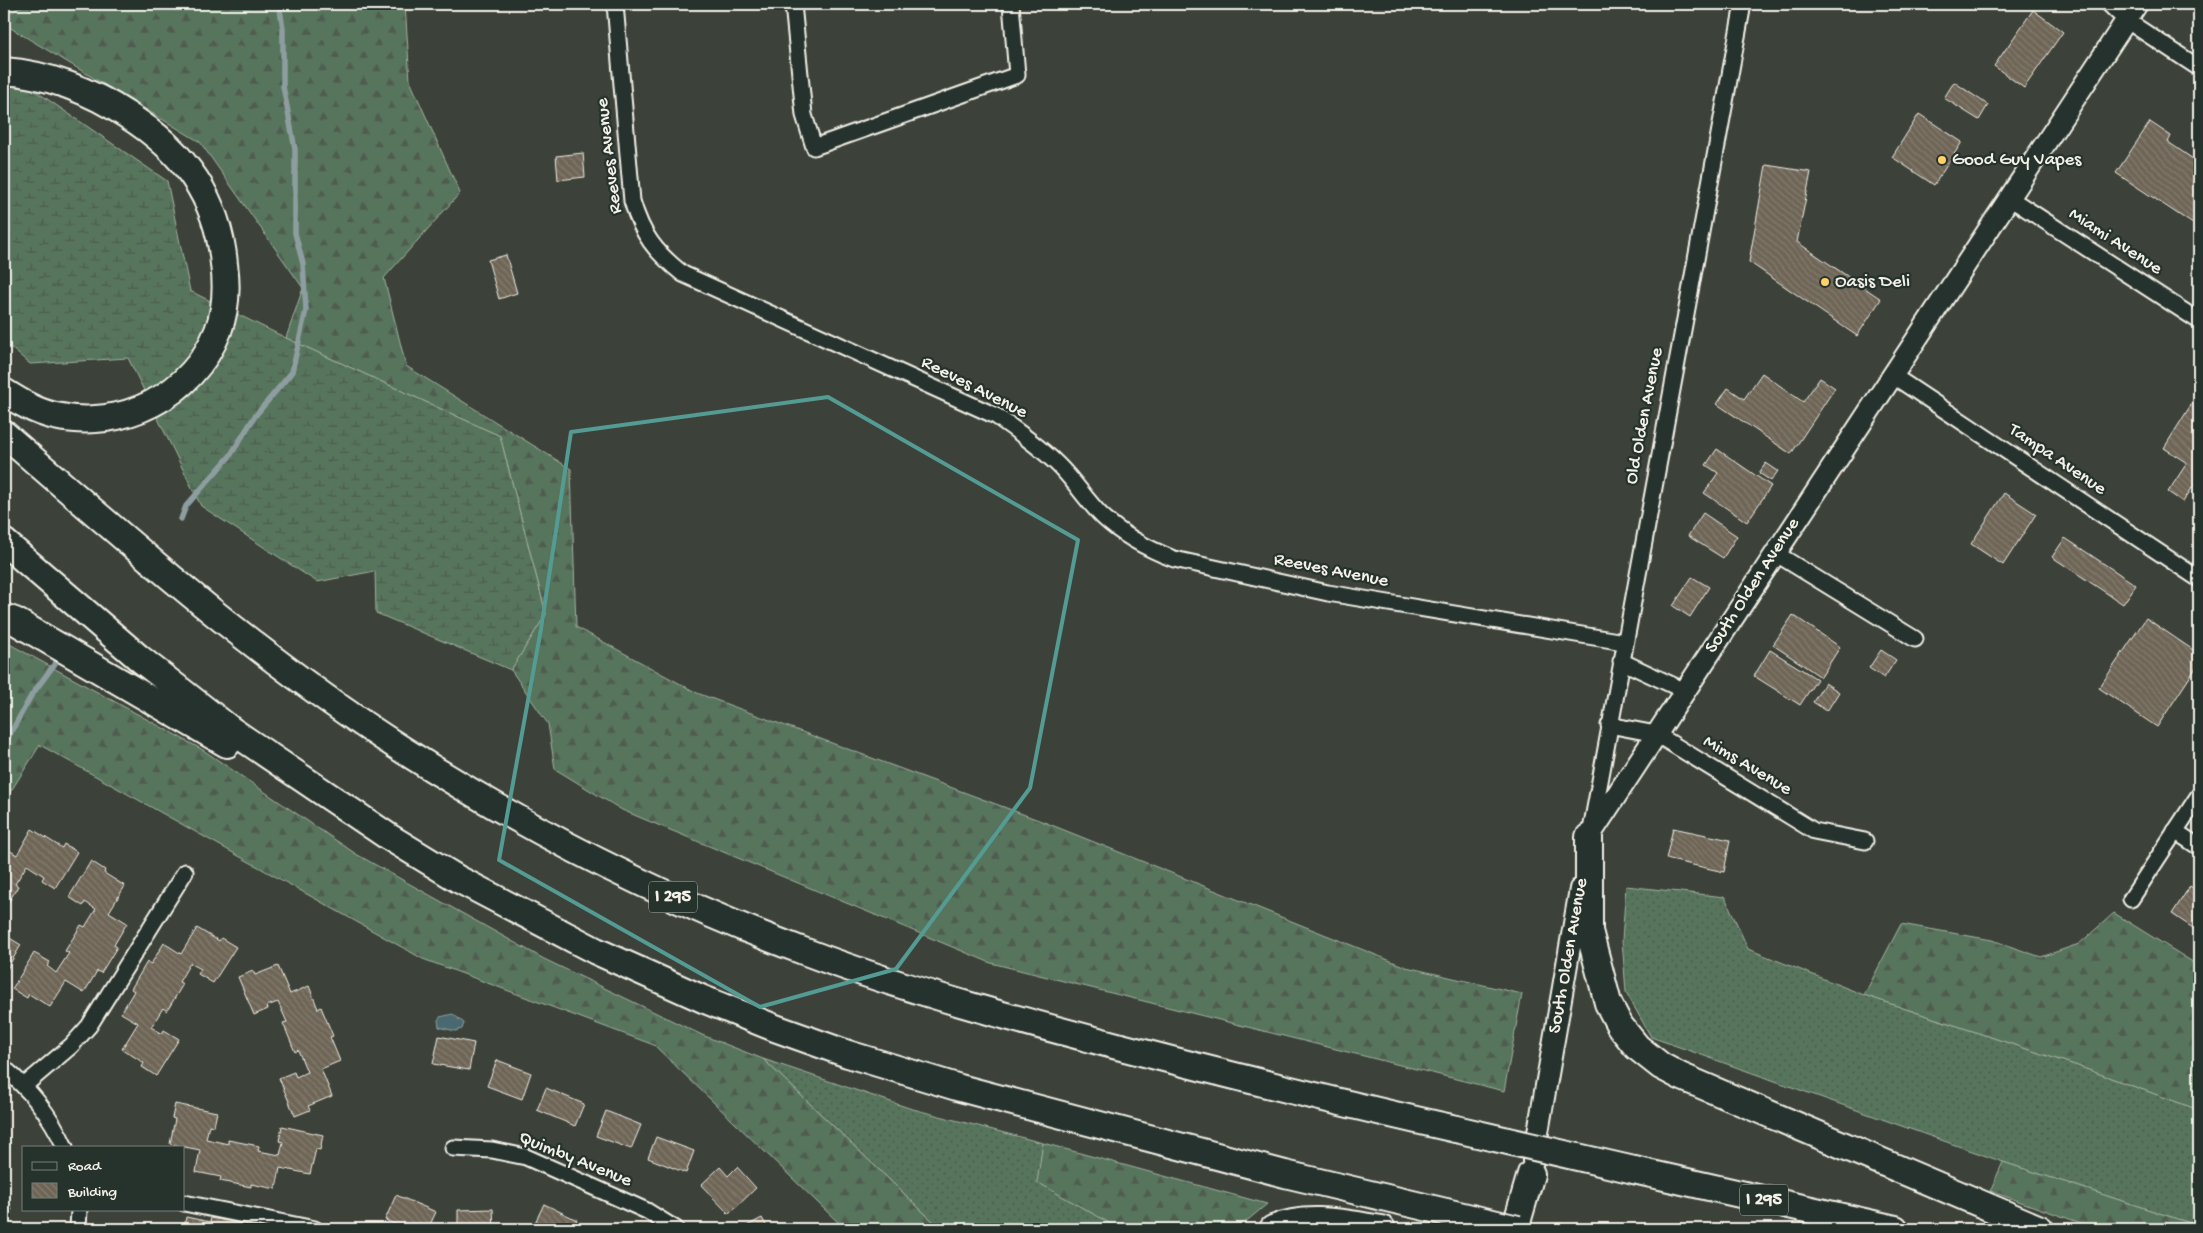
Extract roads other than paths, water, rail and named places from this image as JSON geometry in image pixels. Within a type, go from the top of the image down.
[{"type":"highway","points":[[4,71],[43,78],[79,89],[113,105],[167,144],[188,168],[203,190],[213,212],[223,248],[226,278],[223,311],[218,331],[207,352],[191,374],[173,391],[153,404],[130,413],[104,419],[80,420],[53,416],[28,407],[4,392]]},
{"type":"highway","name":"I 295","points":[[4,434],[191,595],[279,664],[340,708],[402,750],[499,808],[564,844],[666,894],[804,952],[874,977],[982,1010],[1295,1092],[1895,1229]]},
{"type":"highway","points":[[4,542],[139,658],[231,730],[389,837]]},
{"type":"highway","points":[[4,617],[15,621],[474,887],[596,951],[703,999],[848,1054],[970,1091],[1285,1174],[1516,1229],[1531,1174]]},
{"type":"highway","points":[[1590,837],[1589,932],[1608,1003],[1620,1026],[1637,1047],[1661,1066],[1680,1076],[2040,1229]]},
{"type":"highway","points":[[1273,1229],[1301,1222],[1327,1221],[1382,1229]]},
{"type":"main road","name":"South Olden Avenue","points":[[1522,1229],[1590,837],[2131,12]]},
{"type":"street","name":"Reeves Avenue","points":[[615,4],[632,201],[638,221],[648,240],[662,257],[683,274],[996,416],[1027,437],[1055,462],[1102,516],[1127,535],[1174,559],[1328,593],[1624,642]]},
{"type":"street","points":[[794,4],[804,115],[814,147],[1017,75],[1011,4]]},
{"type":"street","name":"Old Olden Avenue","points":[[1590,837],[1609,724],[1742,4]]},
{"type":"street","points":[[2109,4],[2131,12],[2199,68]]},
{"type":"street","name":"Miami Avenue","points":[[2008,197],[2199,322]]},
{"type":"street","name":"Tampa Avenue","points":[[1892,375],[2199,578]]},
{"type":"street","points":[[1775,553],[1915,638]]},
{"type":"street","points":[[1621,661],[1685,691]]},
{"type":"street","name":"Mims Avenue","points":[[1609,724],[1656,734],[1814,831],[1865,841]]},
{"type":"street","points":[[2131,899],[2199,795]]},
{"type":"street","points":[[2175,832],[2199,847]]},
{"type":"street","points":[[25,1085],[71,1046],[89,1026],[184,872]]},
{"type":"street","points":[[4,1068],[25,1085],[43,1107],[64,1146]]},
{"type":"street","name":"Quimby Avenue","points":[[453,1148],[492,1150],[526,1157],[647,1210],[676,1229]]},
{"type":"street","points":[[185,1203],[315,1229]]},
{"type":"street","points":[[78,1229],[79,1210]]},
{"type":"water","points":[[453,1014],[464,1023],[462,1029],[455,1031],[439,1027],[438,1020],[440,1017]]},
{"type":"waterway","points":[[181,519],[186,506],[230,456],[255,416],[292,372],[306,310],[303,264],[295,233],[295,149],[283,86],[283,28],[279,4]]},
{"type":"waterway","points":[[4,745],[31,696],[59,658]]},
{"type":"place","name":"Good Guy Vapes","points":[[1942,160]]},
{"type":"place","name":"Oasis Deli","points":[[1825,282]]}]
